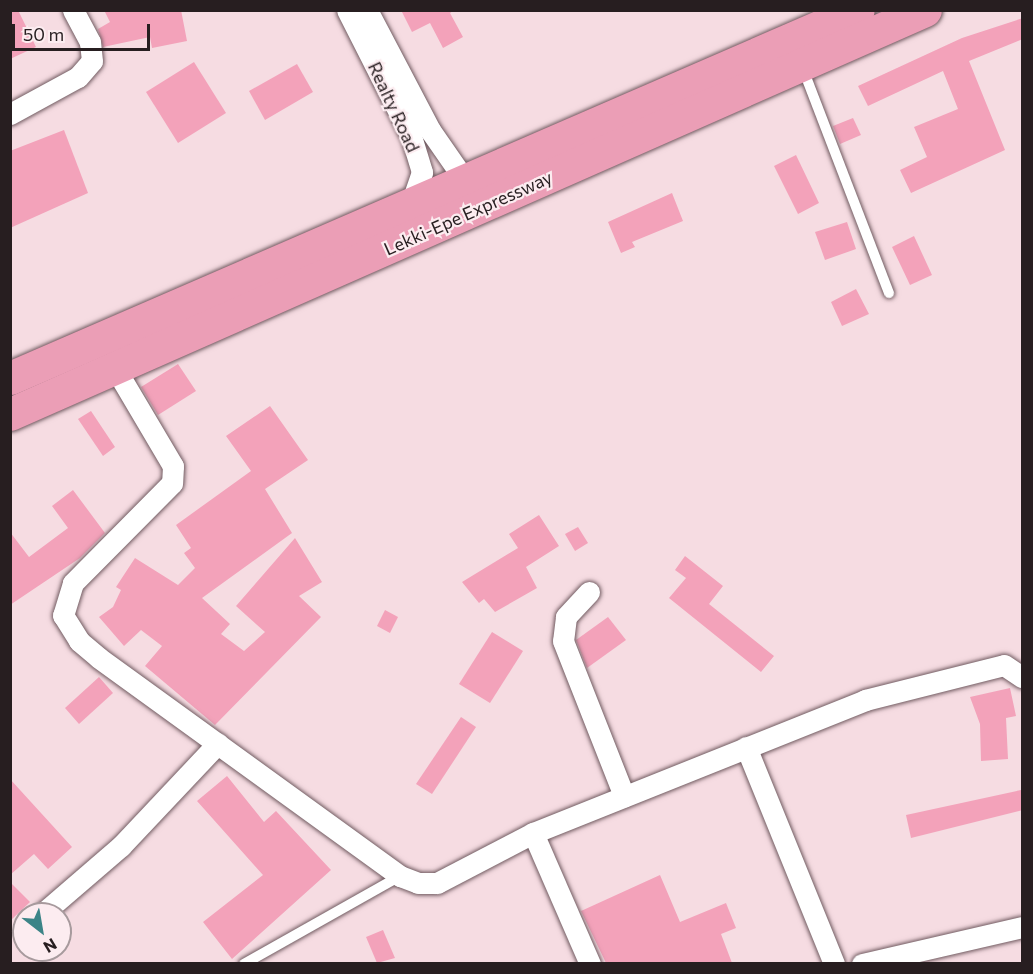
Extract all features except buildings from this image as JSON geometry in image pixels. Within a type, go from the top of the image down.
[{"type":"highway","name":"Lekki-Epe Expressway","points":[[10,378],[858,10]]},
{"type":"highway","name":"Lekki-Epe Expressway","points":[[10,414],[925,10]]},
{"type":"street","points":[[10,114],[78,77],[92,62],[90,42],[73,10]]},
{"type":"street","name":"Realty Road","points":[[347,10],[411,136],[422,172],[410,206]]},
{"type":"street","name":"Realty Road","points":[[367,10],[430,130],[466,182]]},
{"type":"street","points":[[115,368],[173,466],[172,483],[73,583],[63,615],[79,641],[99,658],[400,876],[437,883],[533,833],[746,747],[915,684],[1004,665],[1021,673]]},
{"type":"street","points":[[589,592],[566,617],[563,641],[624,796]]},
{"type":"street","points":[[56,902],[121,846],[218,743]]},
{"type":"street","points":[[746,747],[834,963]]},
{"type":"street","points":[[533,833],[590,963]]},
{"type":"street","points":[[862,963],[1023,927]]},
{"type":"lane","points":[[801,66],[889,293]]},
{"type":"lane","points":[[244,963],[400,876]]}]
